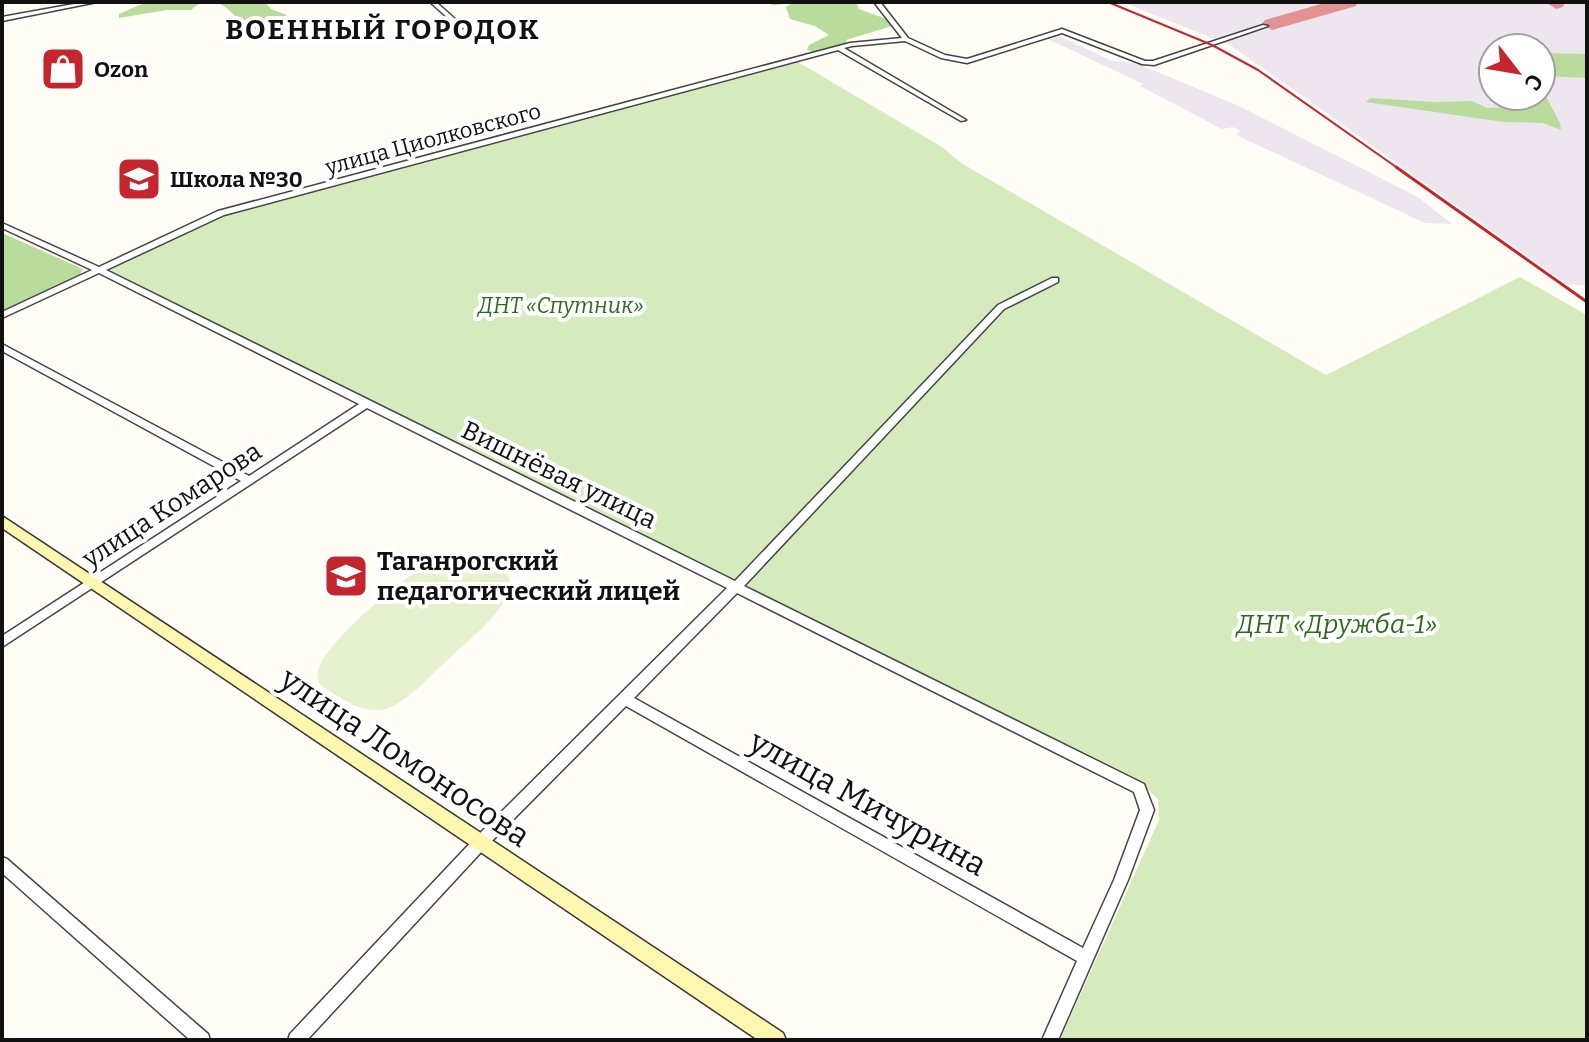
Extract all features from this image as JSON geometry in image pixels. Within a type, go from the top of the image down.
[{"type":"street","points":[[2,19],[94,2]]},
{"type":"street","points":[[433,2],[461,27]]},
{"type":"street","points":[[877,2],[906,39],[943,57],[967,61],[1062,31],[1144,63],[1167,59],[1265,26]]},
{"type":"street","name":"улица Циолковского","points":[[2,315],[221,213],[840,48],[906,39]]},
{"type":"street","points":[[840,48],[963,120]]},
{"type":"street","name":"Вишнёвая улица","points":[[2,225],[97,269],[1139,788],[1147,810],[1121,880],[1086,958]]},
{"type":"street","points":[[296,1040],[480,843],[736,586],[1001,307],[1055,280]]},
{"type":"street","points":[[2,347],[250,481]]},
{"type":"street","name":"улица Комарова","points":[[2,642],[366,404]]},
{"type":"street","name":"улица Ломоносова","points":[[2,521],[776,1040]]},
{"type":"street","name":"улица Мичурина","points":[[623,698],[1086,958]]},
{"type":"street","points":[[2,864],[202,1040]]},
{"type":"street","points":[[1050,1040],[1086,958]]},
{"type":"shaded area","points":[[1122,2],[1587,2],[1587,286],[1567,284],[1230,45]]},
{"type":"shaded area","points":[[1059,36],[1112,61],[1136,63],[1239,106],[1418,197],[1452,224],[1425,223],[1236,135],[1240,131],[1233,127],[1222,129],[1140,86],[1143,84],[1048,39]]},
{"type":"green space","points":[[147,2],[201,2],[191,10],[167,10],[119,18],[119,14]]},
{"type":"green space","points":[[217,2],[265,2],[271,9],[287,15],[282,18],[284,24],[248,28]]},
{"type":"green space","points":[[765,2],[856,2],[859,9],[892,21],[892,26],[813,52],[807,50],[809,45],[829,35],[815,26],[790,19],[786,7],[792,3],[773,5]]},
{"type":"green space","points":[[1557,53],[1587,54],[1587,78],[1557,77]]},
{"type":"green space","name":"ДНТ «Дружба-1»","points":[[798,62],[942,147],[961,163],[1326,375],[1520,277],[1587,315],[1587,1040],[1060,1040],[1159,820],[1158,799],[1134,777],[103,271],[218,217]]},
{"type":"green space","points":[[1370,98],[1477,103],[1477,112],[1554,112],[1561,130],[1543,123],[1503,122],[1366,102]]},
{"type":"green space","points":[[2,233],[83,269],[78,278],[2,312]]},
{"type":"green space","points":[[450,556],[483,561],[502,569],[510,580],[508,594],[486,624],[419,687],[390,708],[375,710],[357,707],[321,685],[319,668],[328,652],[360,617],[415,572],[432,561]]},
{"type":"taxiway","points":[[1272,24],[1349,2]]},
{"type":"railway","points":[[1108,2],[1212,45],[1258,70],[1399,169]]},
{"type":"railway","points":[[1396,167],[1587,302]]},
{"type":"place","name":"Ozon","points":[[63,69]]},
{"type":"place","name":"Школа №30","points":[[139,179]]},
{"type":"place","name":"Таганрогский педагогический лицей","points":[[346,576]]},
{"type":"district","name":"ВОЕННЫЙ ГОРОДОК","points":[[383,29]]},
{"type":"park label","name":"ДНТ «Спутник»","points":[[561,305]]}]
